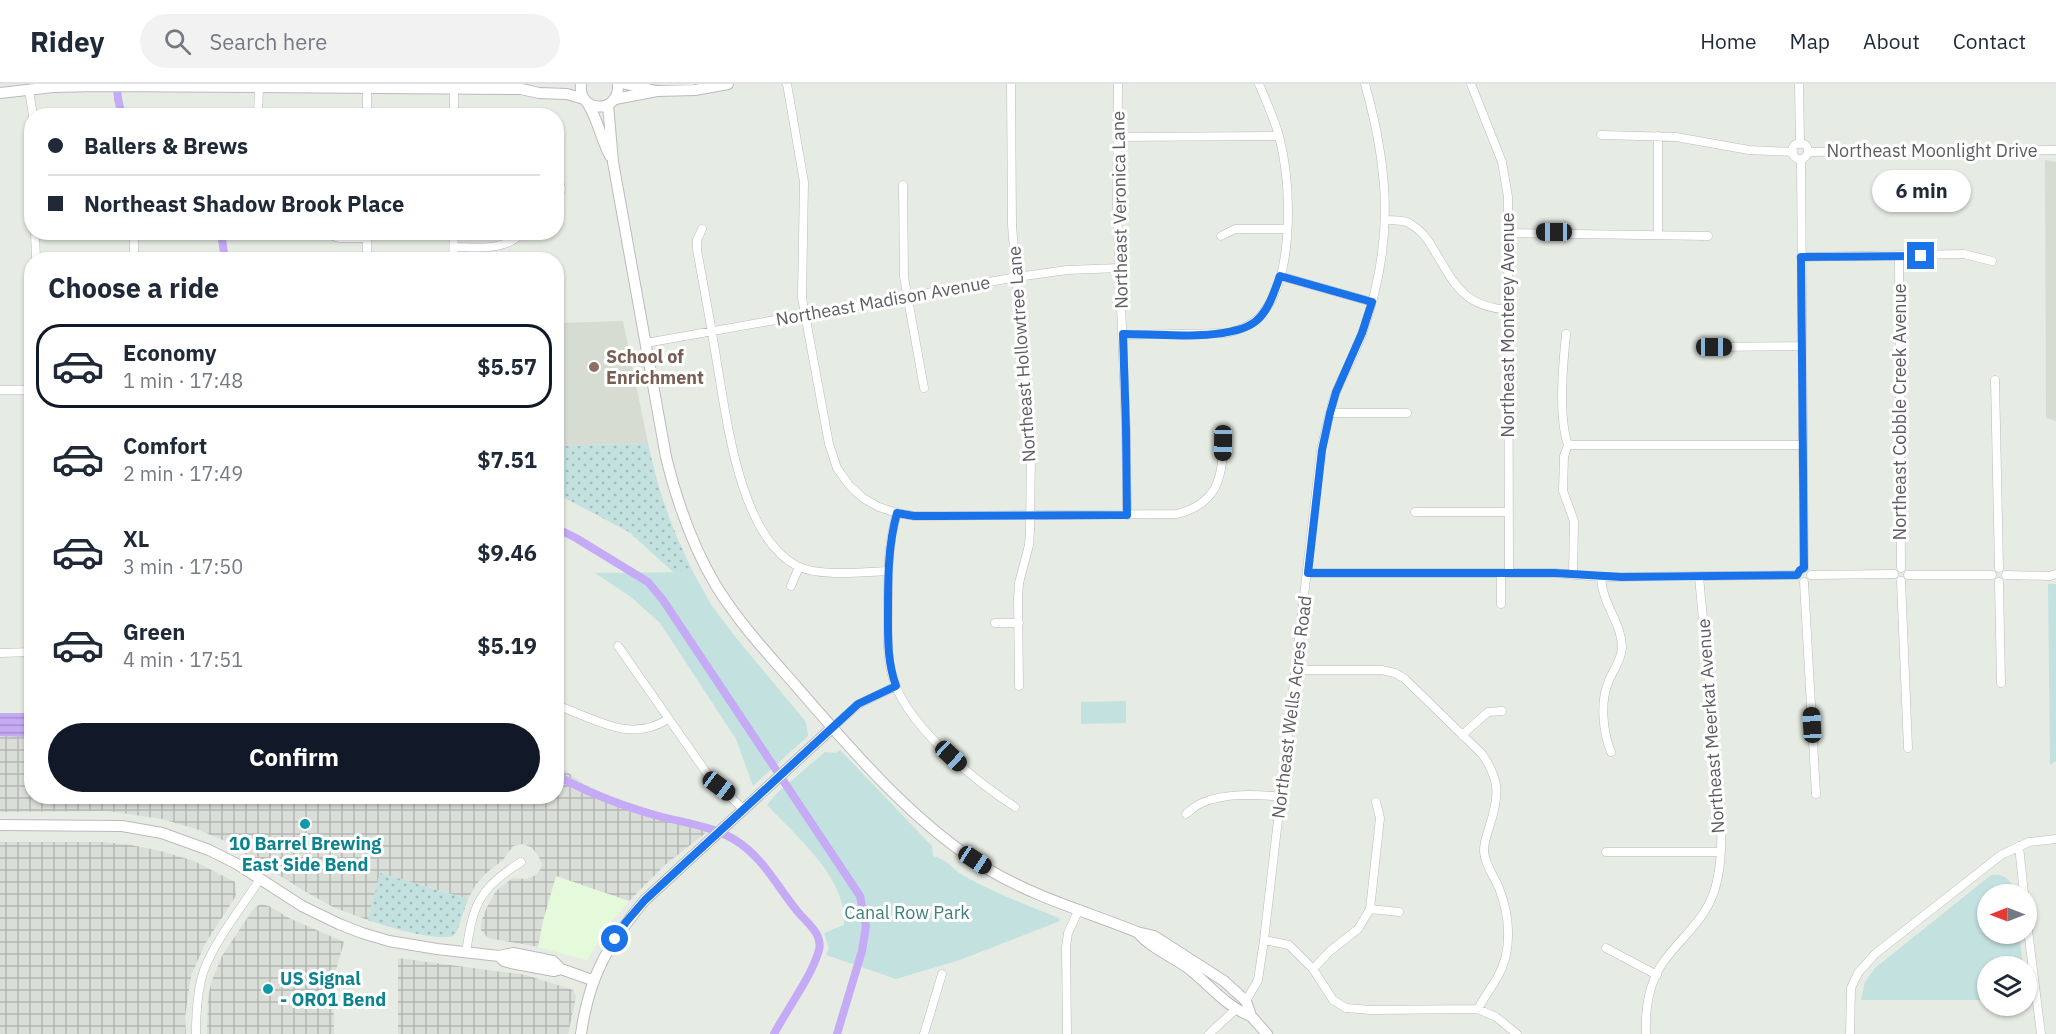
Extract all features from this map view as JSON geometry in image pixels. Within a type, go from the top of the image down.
[{"type":"street","points":[[0,93],[53,87],[101,86],[454,88],[538,84]]},
{"type":"street","points":[[581,84],[581,94],[597,120],[603,144],[612,162]]},
{"type":"street","points":[[618,84],[611,102],[612,162],[666,457],[680,508],[694,544],[715,585],[744,626],[832,728],[927,824],[958,849],[1012,882],[1137,932],[1155,936],[1224,981],[1246,1001],[1251,1016],[1267,1034]]},
{"type":"street","points":[[626,84],[657,91]]},
{"type":"street","points":[[787,84],[804,182],[801,280],[805,315],[829,444],[837,468],[849,485],[863,498],[879,507],[914,516],[1177,514],[1192,510],[1211,494],[1219,481],[1223,463],[1223,443]]},
{"type":"street","name":"Northeast Hollowtree Lane","points":[[1011,84],[1011,197],[1029,424],[1031,516],[1029,545],[1019,583],[1019,686]]},
{"type":"street","name":"Northeast Veronica Lane","points":[[1118,84],[1118,206],[1127,515]]},
{"type":"street","points":[[1123,334],[1212,334],[1242,330],[1266,310],[1280,276],[1287,229],[1287,180],[1279,136],[1259,84]]},
{"type":"street","name":"Northeast Wells Acres Road","points":[[1235,1010],[1246,1001],[1258,980],[1322,450],[1336,392],[1362,333],[1380,270],[1386,220],[1383,165],[1376,124],[1365,84]]},
{"type":"street","name":"Northeast Monterey Avenue","points":[[1470,84],[1502,162],[1508,197],[1509,512],[1501,604]]},
{"type":"street","points":[[1799,84],[1800,144]]},
{"type":"street","points":[[521,86],[539,93],[567,94],[600,107],[611,102],[657,91],[695,90],[722,85]]},
{"type":"street","points":[[258,108],[259,88]]},
{"type":"street","points":[[367,88],[367,108]]},
{"type":"street","points":[[454,88],[454,108]]},
{"type":"street","points":[[29,90],[32,108]]},
{"type":"street","points":[[1601,135],[1676,137],[1758,152],[1793,152]]},
{"type":"street","points":[[1118,137],[1279,136]]},
{"type":"street","points":[[1658,235],[1659,136]]},
{"type":"street","points":[[1800,144],[1807,147],[1808,152],[1807,156],[1801,159],[1796,158],[1793,152],[1794,147],[1800,144]]},
{"type":"street","name":"Northeast Moonlight Drive","points":[[1808,152],[2056,150]]},
{"type":"street","points":[[1801,159],[1801,445],[1804,568]]},
{"type":"street","points":[[903,185],[903,263],[924,388]]},
{"type":"street","points":[[1386,220],[1407,222],[1423,233],[1454,283],[1470,300],[1489,308],[1508,310]]},
{"type":"street","points":[[1221,236],[1235,229],[1287,229]]},
{"type":"street","points":[[702,230],[697,240],[698,250],[732,449],[750,504],[768,541],[784,558],[799,567],[827,572],[888,572]]},
{"type":"street","points":[[1508,233],[1708,236]]},
{"type":"street","points":[[453,240],[453,252]]},
{"type":"street","points":[[453,247],[501,246],[514,240]]},
{"type":"street","points":[[1801,257],[1964,255],[1992,261]]},
{"type":"street","name":"Northeast Cobble Creek Avenue","points":[[1899,257],[1901,568]]},
{"type":"street","name":"Northeast Madison Avenue","points":[[646,343],[1067,270],[1120,268]]},
{"type":"street","points":[[1280,276],[1372,302]]},
{"type":"street","points":[[1566,334],[1563,360],[1564,435],[1568,445],[1564,456],[1563,491],[1574,521],[1573,575]]},
{"type":"street","points":[[1714,347],[1801,346]]},
{"type":"street","points":[[1995,380],[1999,568]]},
{"type":"street","points":[[0,390],[24,390]]},
{"type":"street","points":[[1330,413],[1407,413]]},
{"type":"street","points":[[1568,445],[1801,445]]},
{"type":"street","points":[[1415,512],[1509,512]]},
{"type":"street","points":[[897,513],[891,534],[888,572],[888,655],[896,686],[906,705],[951,756],[979,782],[1015,807]]},
{"type":"street","points":[[791,586],[799,567]]},
{"type":"street","points":[[1797,575],[1804,568]]},
{"type":"street","points":[[1797,575],[1800,581],[1810,580],[1810,571],[1804,568]]},
{"type":"street","points":[[1894,574],[1897,569],[1901,568],[1905,569],[1908,574]]},
{"type":"street","points":[[1992,575],[1995,569],[2005,570],[2005,579],[1999,582]]},
{"type":"street","points":[[1308,573],[1505,573],[1601,577],[1797,575]]},
{"type":"street","points":[[1811,575],[1894,574]]},
{"type":"street","points":[[1894,574],[1901,582]]},
{"type":"street","points":[[1908,574],[1992,575]]},
{"type":"street","points":[[1901,582],[1907,579],[1908,574]]},
{"type":"street","points":[[2006,575],[2050,576],[2056,574]]},
{"type":"street","points":[[1992,575],[1999,582]]},
{"type":"street","points":[[1601,577],[1606,603],[1620,632],[1622,649],[1619,662],[1604,694],[1604,736],[1611,752]]},
{"type":"street","name":"Northeast Meerkat Avenue","points":[[1646,1034],[1647,1006],[1662,964],[1703,916],[1717,883],[1720,852],[1720,795],[1699,577]]},
{"type":"street","points":[[1804,582],[1816,794]]},
{"type":"street","points":[[1901,582],[1908,748]]},
{"type":"street","points":[[1999,582],[2001,683]]},
{"type":"street","points":[[995,623],[1019,623]]},
{"type":"street","points":[[618,646],[708,775],[744,810]]},
{"type":"street","points":[[0,653],[24,652]]},
{"type":"street","points":[[1297,670],[1382,670],[1395,673],[1405,679],[1482,754],[1492,769],[1497,786],[1496,805],[1484,848],[1485,857],[1506,912],[1508,929],[1506,955],[1498,976],[1478,1009]]},
{"type":"street","points":[[581,1034],[592,980],[626,922],[645,900],[858,704],[896,686]]},
{"type":"street","points":[[564,708],[615,728],[630,730],[644,730],[668,719]]},
{"type":"street","points":[[1462,735],[1488,712],[1502,711]]},
{"type":"street","points":[[1186,814],[1202,803],[1238,795],[1256,794],[1281,797]]},
{"type":"street","points":[[1313,969],[1330,951],[1358,929],[1370,909],[1380,819],[1376,802]]},
{"type":"street","points":[[0,825],[87,824],[147,830],[184,840],[209,850],[237,864],[302,906],[362,933],[411,946],[499,956],[513,953],[534,957],[553,961],[561,969],[592,980]]},
{"type":"street","points":[[1850,1034],[1851,988],[1858,973],[1875,954],[2001,855],[2029,842],[2056,839]]},
{"type":"street","points":[[2019,846],[2023,884]]},
{"type":"street","points":[[1606,852],[1720,852]]},
{"type":"street","points":[[466,953],[470,924],[479,900],[495,879],[521,862]]},
{"type":"street","points":[[196,1034],[198,995],[204,970],[214,950],[260,879]]},
{"type":"street","points":[[1067,1034],[1066,947],[1068,933],[1079,909]]},
{"type":"street","points":[[1370,909],[1399,912]]},
{"type":"street","points":[[1137,932],[1145,942],[1190,970],[1235,1010],[1251,1016]]},
{"type":"street","points":[[1264,940],[1289,945],[1313,969],[1333,1000],[1346,1008],[1371,1010],[1478,1009],[1496,1017],[1517,1034]]},
{"type":"street","points":[[1145,942],[1195,966],[1232,997],[1239,1001],[1246,1001]]},
{"type":"street","points":[[2030,944],[2041,1034]]},
{"type":"street","points":[[1606,948],[1657,975]]},
{"type":"street","points":[[924,1034],[942,974]]},
{"type":"street","points":[[1209,1034],[1235,1010]]},
{"type":"shaded area","points":[[2045,160],[2056,162],[2056,421],[2046,418]]},
{"type":"shaded area","name":"School of Enrichment","points":[[623,321],[648,443],[564,446],[564,323]]},
{"type":"shaded area","points":[[0,713],[24,713],[24,804],[564,804],[564,769],[583,784],[612,797],[712,828],[666,864],[629,901],[556,876],[538,947],[488,938],[481,930],[482,919],[496,891],[513,878],[527,879],[536,875],[540,870],[542,864],[538,855],[531,847],[522,844],[513,846],[503,860],[485,874],[468,899],[380,873],[368,920],[335,908],[306,892],[225,841],[162,819],[108,811],[0,812]]},
{"type":"shaded area","points":[[0,713],[24,713],[24,737],[0,736]]},
{"type":"shaded area","points":[[0,842],[103,842],[131,845],[194,861],[235,882],[236,896],[205,944],[191,976],[185,1017],[186,1034],[0,1034]]},
{"type":"shaded area","points":[[556,876],[629,901],[609,925],[587,960],[538,947]]},
{"type":"shaded area","points":[[261,904],[344,942],[333,981],[334,1034],[207,1034],[208,997],[212,980],[222,956],[254,908]]},
{"type":"shaded area","points":[[398,958],[526,975],[573,990],[576,997],[568,1034],[398,1034]]},
{"type":"green space","points":[[648,443],[666,509],[693,572],[673,572],[629,532],[564,498],[564,446]]},
{"type":"green space","points":[[693,572],[712,606],[806,722],[808,736],[753,786],[736,739],[660,623],[631,597],[595,573]]},
{"type":"green space","points":[[2048,584],[2056,584],[2056,761],[2050,765]]},
{"type":"green space","points":[[1126,701],[1126,723],[1081,724],[1081,702]]},
{"type":"green space","name":"Canal Row Park","points":[[840,750],[932,846],[933,856],[942,859],[975,882],[1059,918],[1060,921],[960,960],[896,979],[826,955],[829,948],[824,933],[844,925],[843,908],[838,891],[818,859],[767,805],[777,793],[825,752],[836,753]]},
{"type":"green space","points":[[380,873],[468,899],[457,931],[453,936],[422,935],[368,920]]},
{"type":"green space","points":[[1991,875],[2000,875],[2008,879],[2011,884],[1980,884]]},
{"type":"green space","points":[[1977,886],[1977,944],[2020,944],[2022,956],[1977,956],[1977,1000],[1861,1000],[1865,982],[1875,968]]},
{"type":"waterway","points":[[117,84],[120,108]]},
{"type":"waterway","points":[[222,240],[224,252]]},
{"type":"waterway","points":[[564,532],[648,582],[663,600],[860,896],[866,926],[862,951],[837,1034]]},
{"type":"waterway","points":[[564,779],[621,804],[727,836],[745,847],[762,864],[813,929],[820,944],[811,971],[774,1034]]},
{"type":"place","name":"School of Enrichment","points":[[594,367]]},
{"type":"place","name":"10 Barrel Brewing East Side Bend","points":[[305,824]]},
{"type":"place","name":"US Signal - OR01 Bend","points":[[268,989]]},
{"type":"route","points":[[615,939],[645,900],[858,704],[896,686],[888,655],[888,572],[891,534],[897,513],[914,516],[1127,515],[1123,334],[1212,334],[1242,330],[1266,310],[1280,276],[1372,302],[1351,362],[1336,392],[1330,413],[1322,450],[1308,573],[1555,573],[1621,577],[1797,575],[1804,568],[1801,445],[1801,257],[1921,256]]}]
